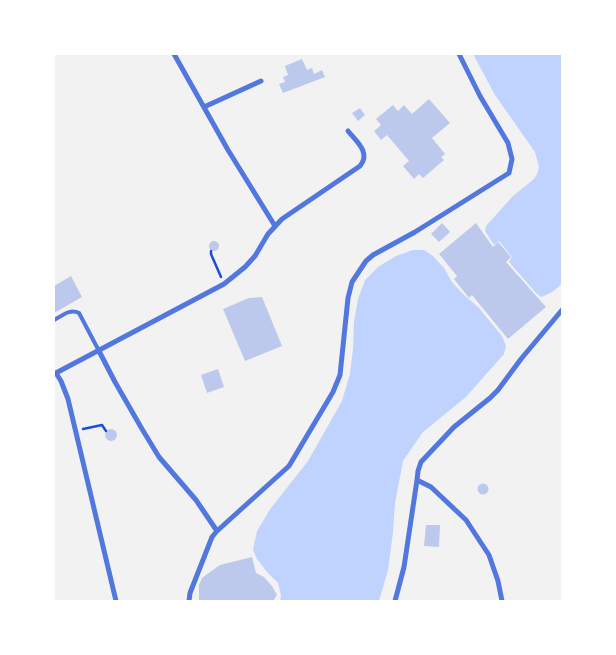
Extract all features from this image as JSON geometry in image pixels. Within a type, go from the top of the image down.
[{"type":"street","points":[[174,54],[228,150],[275,226]]},
{"type":"street","points":[[189,601],[190,593],[209,543],[217,531],[289,466],[333,392],[340,375],[348,298],[352,282],[366,262],[373,255],[415,232],[509,173],[512,159],[508,143],[480,96],[459,54]]},
{"type":"street","points":[[204,107],[261,81]]},
{"type":"street","points":[[116,601],[68,399],[61,381],[55,372],[224,284],[246,267],[275,226],[290,213],[360,166],[364,158],[363,150],[348,131]]},
{"type":"street","points":[[395,601],[404,567],[418,471],[421,462],[454,427],[498,390],[562,310]]},
{"type":"street","points":[[100,350],[115,382],[159,457],[196,500],[217,531]]},
{"type":"street","points":[[417,480],[431,487],[466,520],[488,555],[498,581],[502,601]]},
{"type":"lane","points":[[54,320],[75,310],[79,313],[100,350]]},
{"type":"path","points":[[211,251],[224,284]]},
{"type":"path","points":[[76,430],[102,425],[106,431]]},
{"type":"water","points":[[473,54],[562,54],[562,283],[553,292],[541,297],[509,262],[512,257],[499,241],[494,245],[485,231],[486,226],[513,196],[534,179],[539,167],[535,152],[495,95]]},
{"type":"water","points":[[413,250],[424,250],[433,256],[444,268],[452,282],[479,308],[502,336],[506,346],[504,354],[466,397],[423,432],[403,461],[395,503],[388,570],[379,601],[280,601],[281,595],[278,583],[257,559],[253,550],[257,531],[271,508],[308,461],[342,401],[350,374],[354,322],[358,299],[365,280],[378,267],[396,256]]},
{"type":"building","points":[[302,59],[307,70],[312,68],[314,74],[322,70],[325,77],[283,93],[279,84],[285,82],[283,77],[288,75],[285,66]]},
{"type":"building","points":[[429,99],[450,123],[432,138],[445,154],[441,157],[444,160],[423,178],[419,174],[414,179],[403,166],[409,161],[387,135],[381,140],[374,131],[381,125],[376,119],[393,105],[398,111],[404,105],[412,114]]},
{"type":"building","points":[[360,108],[365,115],[358,121],[352,113]]},
{"type":"building","points":[[442,223],[450,232],[439,242],[431,234]]},
{"type":"building","points":[[476,223],[493,247],[498,242],[511,257],[506,262],[546,307],[508,339],[472,295],[469,298],[454,279],[457,276],[439,254]]},
{"type":"building","points":[[212,241],[216,241],[219,246],[218,250],[212,251],[209,248],[209,244]]},
{"type":"building","points":[[71,276],[82,297],[54,313],[54,286]]},
{"type":"building","points":[[262,297],[282,346],[245,361],[223,309],[249,298]]},
{"type":"building","points":[[218,369],[224,387],[207,393],[201,375]]},
{"type":"building","points":[[109,429],[113,429],[117,435],[113,441],[109,441],[105,437],[105,433]]},
{"type":"building","points":[[483,483],[489,489],[483,495],[477,489]]},
{"type":"building","points":[[426,525],[440,525],[439,547],[424,546]]},
{"type":"building","points":[[252,557],[256,573],[264,577],[277,595],[273,601],[199,601],[199,585],[202,578],[220,565]]}]
